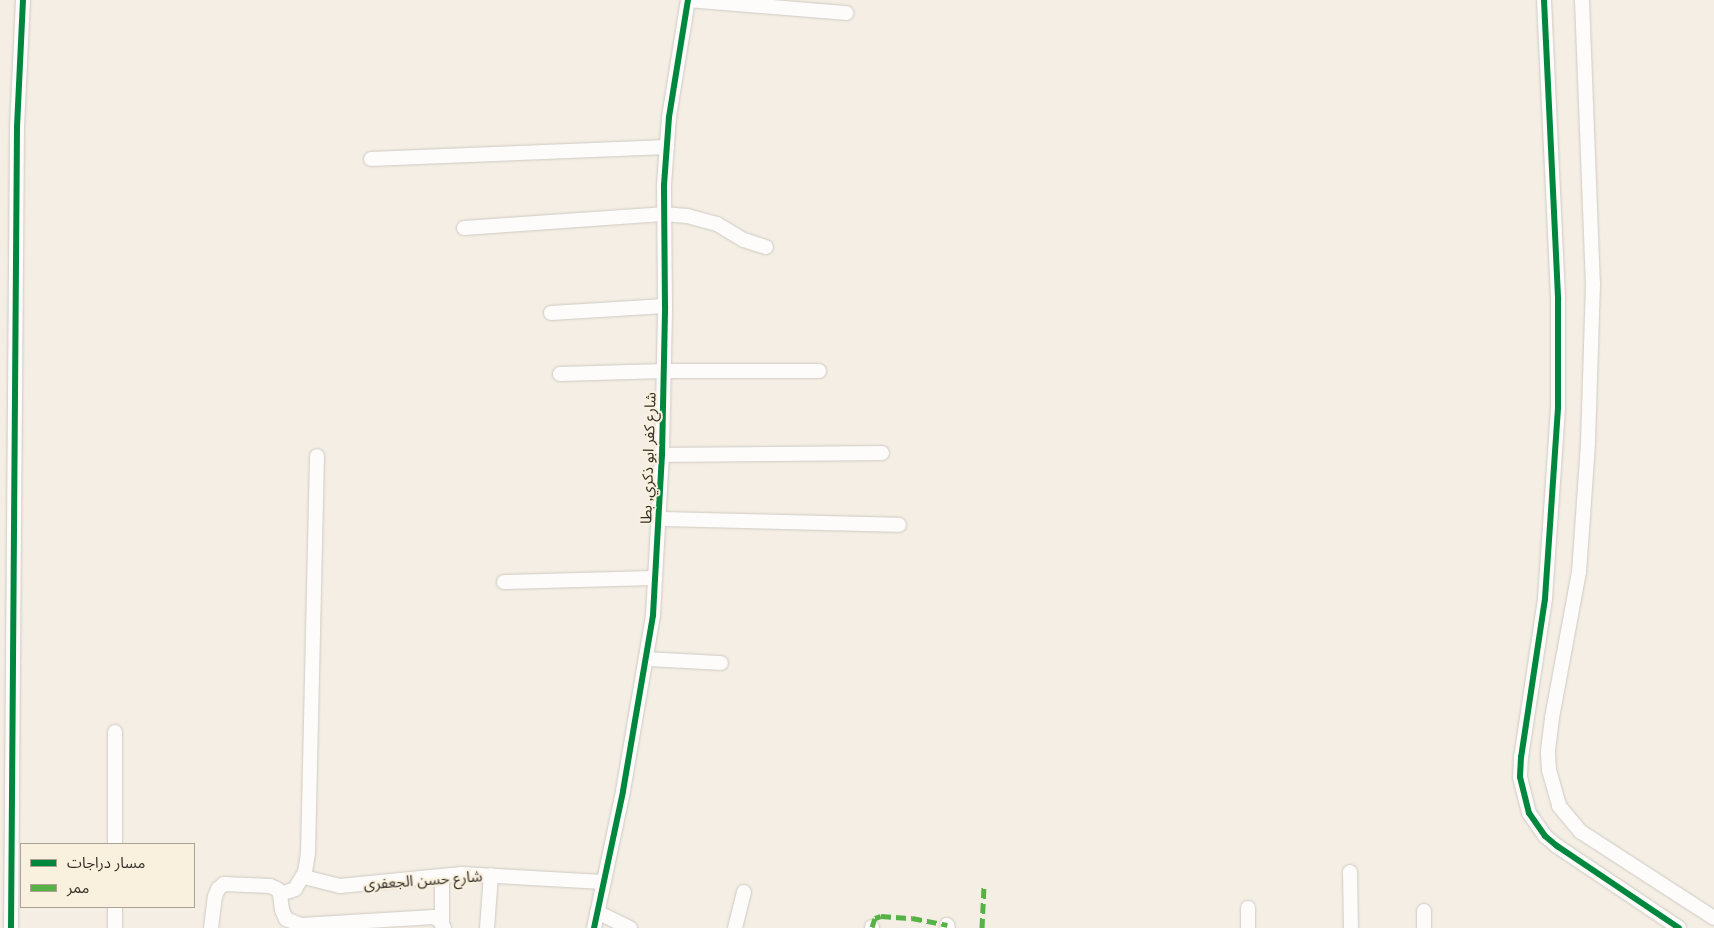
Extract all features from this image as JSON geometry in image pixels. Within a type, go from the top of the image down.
[{"type":"street","points":[[11,928],[17,127],[23,0]]},
{"type":"street","points":[[688,0],[846,13]]},
{"type":"street","name":"شارع كفر ابو ذكري, بطا","points":[[594,928],[623,791],[647,660],[655,578],[662,455],[665,306],[663,214],[667,147],[669,117],[688,0]]},
{"type":"street","points":[[1544,0],[1558,300],[1558,408],[1545,598],[1521,757],[1520,777],[1529,813],[1545,836],[1564,852],[1679,928]]},
{"type":"street","points":[[1582,0],[1593,283],[1589,435],[1579,572],[1552,718],[1548,752],[1549,770],[1559,806],[1582,832],[1714,918]]},
{"type":"street","points":[[371,159],[667,147]]},
{"type":"street","points":[[464,228],[663,214],[701,218],[744,240],[766,247]]},
{"type":"street","points":[[551,313],[665,306]]},
{"type":"street","points":[[560,374],[664,370],[819,370]]},
{"type":"street","points":[[662,455],[882,452]]},
{"type":"street","points":[[280,894],[295,889],[304,877],[308,853],[317,456]]},
{"type":"street","points":[[659,519],[899,525]]},
{"type":"street","points":[[504,582],[655,578]]},
{"type":"street","points":[[647,660],[721,664]]},
{"type":"street","points":[[115,732],[115,843]]},
{"type":"street","points":[[1350,872],[1351,928]]},
{"type":"street","points":[[487,928],[491,875]]},
{"type":"street","name":"شارع حسن الجعفرى","points":[[304,877],[340,886],[442,876],[491,875],[603,882]]},
{"type":"street","points":[[442,876],[443,926]]},
{"type":"street","points":[[211,928],[215,897],[218,889],[224,884],[273,886],[280,894],[282,910],[286,918],[301,925],[434,917],[443,926]]},
{"type":"street","points":[[735,928],[744,892]]},
{"type":"street","points":[[115,908],[115,928]]},
{"type":"street","points":[[1248,908],[1248,928]]},
{"type":"street","points":[[1424,911],[1424,928]]},
{"type":"street","points":[[597,912],[630,928]]},
{"type":"marked path","points":[[982,928],[984,886]]},
{"type":"marked path","points":[[872,927],[875,918],[881,916],[912,918],[947,925]]},
{"type":"cycle path","points":[[11,928],[17,127],[23,0]]},
{"type":"cycle path","points":[[594,928],[623,791],[653,615],[662,455],[665,306],[664,185],[669,117],[688,0]]},
{"type":"cycle path","points":[[1544,0],[1558,300],[1558,408],[1545,599],[1521,757],[1520,777],[1529,813],[1545,836],[1679,928]]}]
